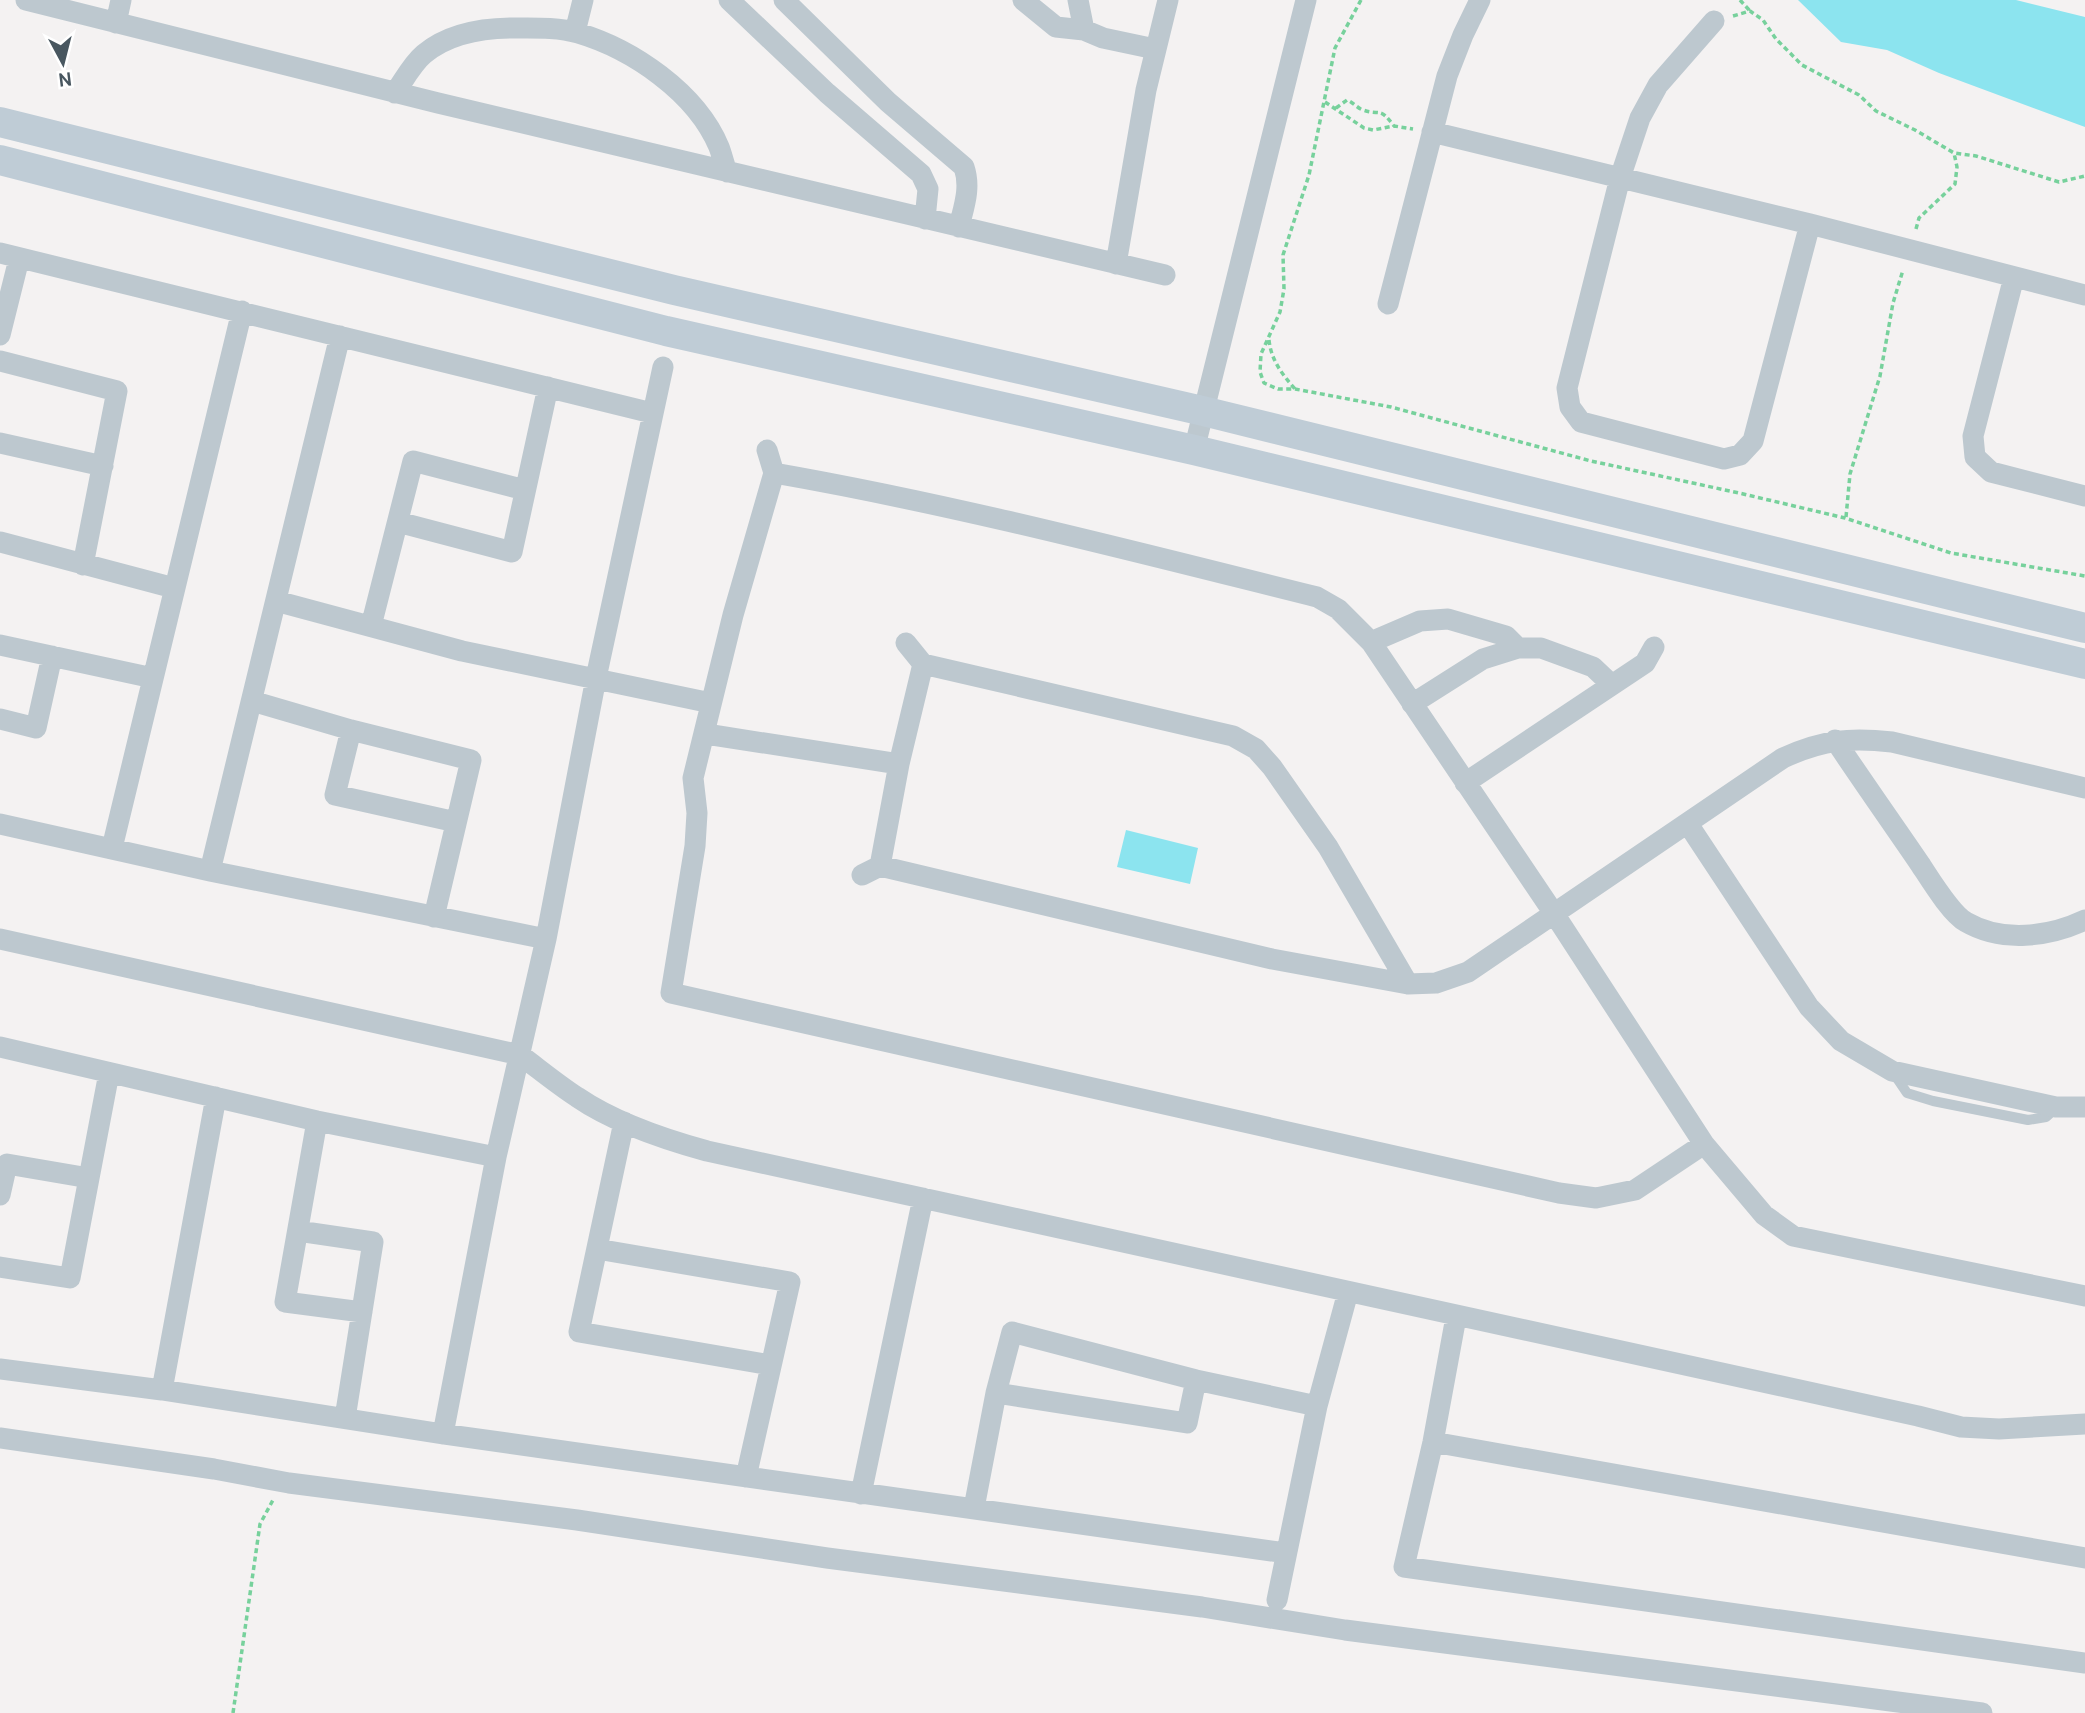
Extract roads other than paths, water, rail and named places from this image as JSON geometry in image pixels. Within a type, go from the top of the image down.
[{"type":"street","points":[[26,0],[395,93],[1166,275]]},
{"type":"street","points":[[116,23],[121,0]]},
{"type":"street","points":[[575,32],[583,0]]},
{"type":"street","points":[[729,0],[827,93],[921,174],[928,189],[925,219]]},
{"type":"street","points":[[784,0],[888,102],[964,167],[968,191],[959,227]]},
{"type":"street","points":[[1023,0],[1056,27],[1084,30],[1103,38],[1154,49]]},
{"type":"street","points":[[1078,0],[1084,30]]},
{"type":"street","points":[[1116,264],[1154,49],[1168,0]]},
{"type":"street","points":[[1194,450],[1306,0]]},
{"type":"street","points":[[1388,304],[1447,76],[1480,0]]},
{"type":"street","points":[[1714,21],[1658,85],[1640,118],[1620,178],[1567,388],[1570,407],[1581,422],[1724,459],[1740,455],[1753,441],[1810,224]]},
{"type":"street","points":[[395,93],[423,54],[449,38],[505,28],[575,32],[609,45],[669,80],[708,126],[719,146],[727,172]]},
{"type":"street","points":[[0,122],[674,290],[1203,411],[2085,628]]},
{"type":"street","points":[[1433,132],[1810,224],[2085,295]]},
{"type":"street","points":[[0,160],[666,331],[1194,450],[2085,664]]},
{"type":"street","points":[[0,335],[9,256],[652,413]]},
{"type":"street","points":[[2014,277],[1973,436],[1975,457],[1992,472],[2085,496]]},
{"type":"street","points":[[112,848],[242,311]]},
{"type":"street","points":[[211,871],[340,336]]},
{"type":"street","points":[[0,361],[117,391],[83,565]]},
{"type":"street","points":[[443,1434],[496,1157],[546,939],[596,678],[663,367]]},
{"type":"street","points":[[398,522],[512,552],[548,387]]},
{"type":"street","points":[[0,443],[103,466]]},
{"type":"street","points":[[767,450],[774,473],[733,615],[706,734],[693,778],[697,813],[695,846],[671,993],[1559,1194],[1596,1198],[1635,1190],[1704,1144]]},
{"type":"street","points":[[371,626],[413,461],[525,490]]},
{"type":"street","points":[[774,473],[872,490],[1035,527],[1317,597],[1338,609],[1371,642],[1555,915],[1704,1144],[1764,1215],[1793,1236],[2085,1297]]},
{"type":"street","points":[[0,542],[174,588]]},
{"type":"street","points":[[276,601],[463,651],[711,703]]},
{"type":"street","points":[[1371,642],[1420,621],[1448,619],[1506,636],[1518,648]]},
{"type":"street","points":[[906,643],[923,664],[1233,736],[1256,749],[1272,767],[1328,847],[1408,984]]},
{"type":"street","points":[[0,645],[153,678]]},
{"type":"street","points":[[1465,783],[1645,663],[1654,647]]},
{"type":"street","points":[[1412,704],[1483,659],[1518,648],[1541,648],[1593,667],[1612,685]]},
{"type":"street","points":[[0,719],[36,728],[52,656]]},
{"type":"street","points":[[923,664],[871,871],[1272,959],[1408,984],[1436,983],[1468,972],[1783,758],[1809,746],[1835,740],[1863,739],[1892,743],[2085,788]]},
{"type":"street","points":[[252,701],[351,730],[471,760],[435,917]]},
{"type":"street","points":[[351,730],[335,795],[456,822]]},
{"type":"street","points":[[706,734],[899,764]]},
{"type":"street","points":[[1835,740],[1940,894],[1964,921],[1988,931],[2014,936],[2060,929],[2085,920]]},
{"type":"street","points":[[0,824],[211,871],[546,939]]},
{"type":"street","points":[[1688,824],[1809,1007],[1841,1041],[1892,1072],[2056,1107],[2085,1107]]},
{"type":"street","points":[[0,939],[520,1055],[579,1098],[624,1122],[672,1141],[707,1151],[1961,1427],[1999,1429],[2085,1424]]},
{"type":"street","points":[[0,1047],[317,1121],[496,1157]]},
{"type":"street","points":[[0,1268],[70,1278],[109,1073]]},
{"type":"street","points":[[162,1390],[216,1097]]},
{"type":"street","points":[[317,1121],[285,1302],[362,1312]]},
{"type":"street","points":[[624,1122],[579,1332],[771,1365]]},
{"type":"street","points":[[0,1195],[7,1164],[89,1178]]},
{"type":"street","points":[[860,1493],[923,1198]]},
{"type":"street","points":[[298,1231],[373,1242],[345,1418]]},
{"type":"street","points":[[597,1249],[790,1282],[746,1477]]},
{"type":"street","points":[[1277,1600],[1317,1406],[1348,1292]]},
{"type":"street","points":[[1456,1317],[1433,1442],[1404,1567],[2085,1663]]},
{"type":"street","points":[[974,1508],[996,1393],[1012,1332],[1196,1380],[1317,1406]]},
{"type":"street","points":[[0,1369],[162,1390],[443,1434],[1286,1553]]},
{"type":"street","points":[[996,1393],[1187,1423],[1196,1380]]},
{"type":"street","points":[[0,1438],[214,1469],[289,1483],[1202,1607],[1345,1630],[1982,1713]]},
{"type":"street","points":[[1433,1442],[2085,1558]]},
{"type":"water","points":[[1798,0],[2016,0],[2085,17],[2085,127],[1939,73],[1887,50],[1841,42]]},
{"type":"water","points":[[1126,830],[1198,848],[1190,884],[1117,867]]}]
